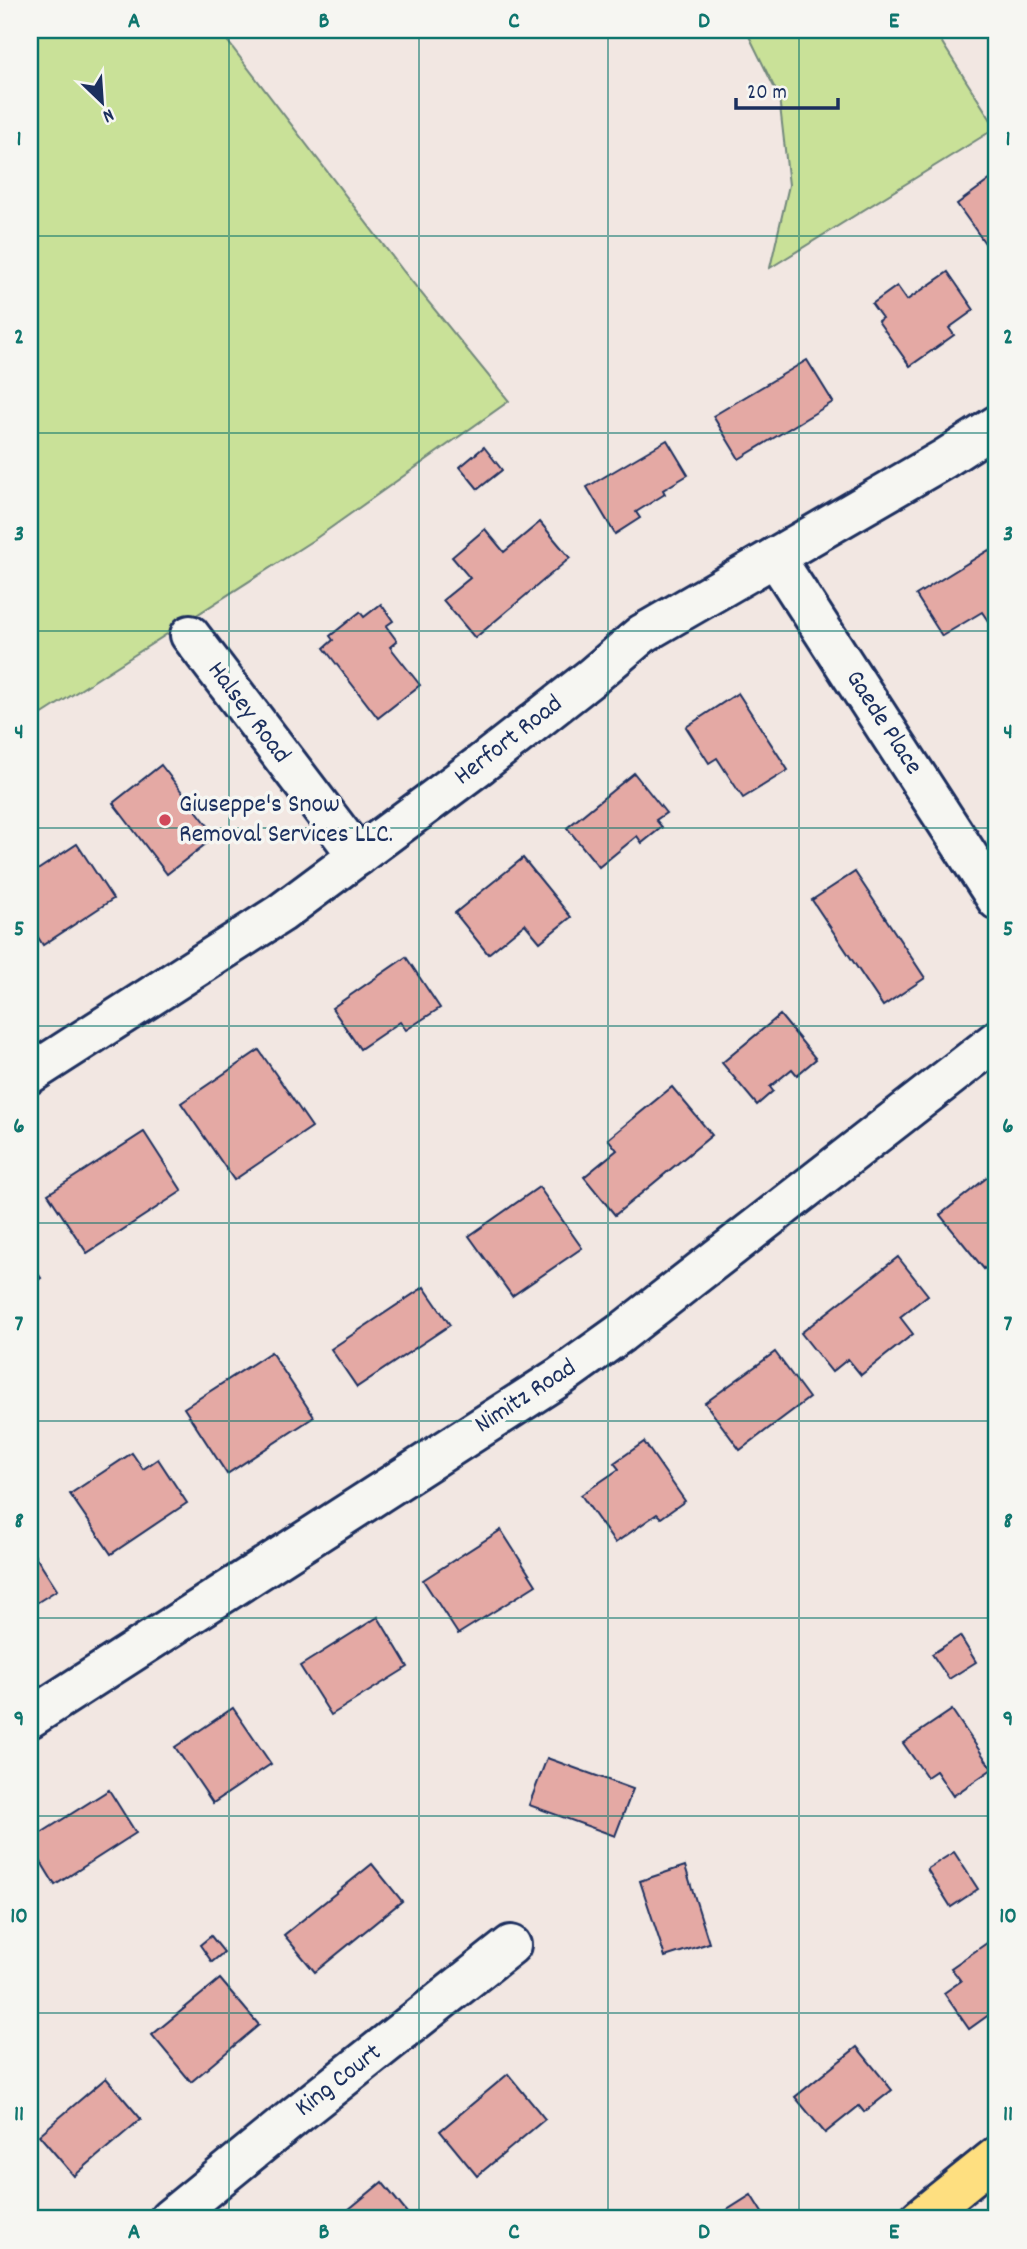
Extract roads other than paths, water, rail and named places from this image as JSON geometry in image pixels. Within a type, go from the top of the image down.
[{"type":"main road","points":[[919,2219],[997,2156]]},
{"type":"street","name":"Herfort Road","points":[[30,1074],[281,913],[542,716],[642,634],[997,425]]},
{"type":"street","name":"Gaede Place","points":[[775,557],[994,895]]},
{"type":"street","name":"Halsey Road","points":[[190,635],[358,856]]},
{"type":"street","name":"Nimitz Road","points":[[30,1718],[561,1376],[621,1333],[997,1040]]},
{"type":"street","name":"King Court","points":[[169,2219],[511,1945]]},
{"type":"place","name":"Giuseppe's Snow Removal Services LLC.","points":[[165,820]]}]
